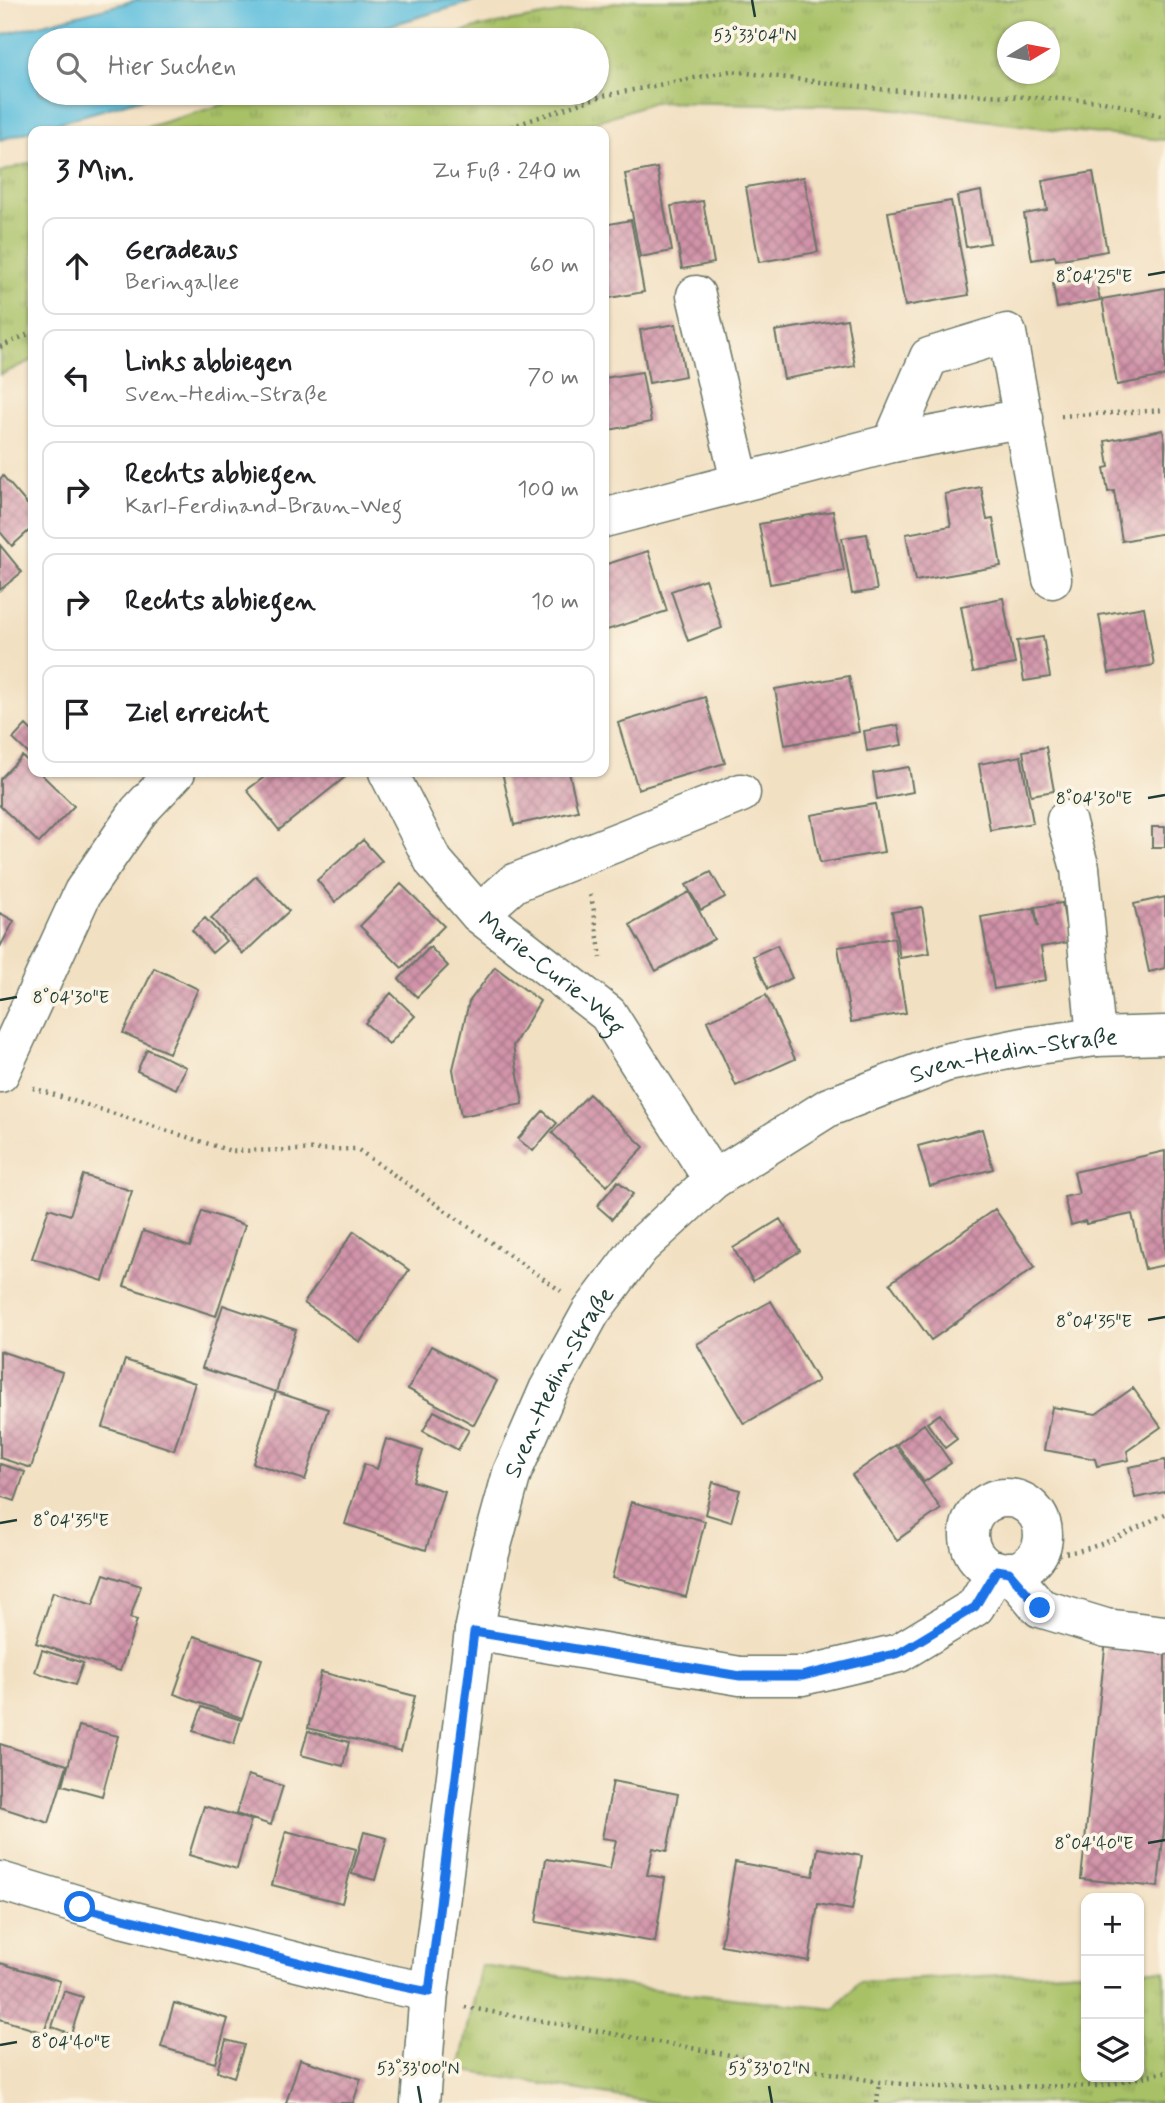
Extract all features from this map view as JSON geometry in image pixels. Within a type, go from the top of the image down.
[{"type":"street","points":[[696,295],[740,481]]},
{"type":"street","points":[[892,443],[929,357],[1007,333],[1052,579]]},
{"type":"street","points":[[609,517],[892,443],[1024,418]]},
{"type":"street","points":[[13,1080],[83,892],[139,811],[171,777]]},
{"type":"street","name":"Marie-Curie-Weg","points":[[391,777],[434,862],[479,914],[608,1014],[713,1180]]},
{"type":"street","points":[[479,914],[514,883],[741,793]]},
{"type":"street","points":[[1066,820],[1080,868],[1096,1037]]},
{"type":"street","name":"Sven-Hedin-Straße","points":[[420,2103],[429,1992],[474,1632],[490,1553],[512,1473],[548,1390],[591,1312],[640,1247],[713,1180],[829,1107],[944,1063],[1023,1047],[1096,1037],[1165,1035]]},
{"type":"street","points":[[474,1632],[740,1676],[802,1676],[899,1653],[975,1607],[1015,1565],[1040,1608],[1106,1628],[1165,1635]]},
{"type":"street","points":[[0,1881],[118,1917],[369,1980],[429,1992]]},
{"type":"path","points":[[609,95],[730,71],[887,90],[1104,101],[1165,117]]},
{"type":"path","points":[[513,126],[575,105]]},
{"type":"path","points":[[0,347],[28,334]]},
{"type":"path","points":[[1024,418],[1165,410]]},
{"type":"path","points":[[575,858],[593,905],[608,1014]]},
{"type":"path","points":[[13,1080],[231,1151],[357,1149],[591,1312]]},
{"type":"path","points":[[1015,1565],[1100,1546],[1165,1514]]},
{"type":"path","points":[[429,1992],[463,2007],[879,2082],[940,2087],[1104,2085],[1165,2072]]},
{"type":"path","points":[[877,2103],[879,2082]]},
{"type":"green space","points":[[634,0],[1165,0],[1165,140],[1068,131],[872,106],[653,102],[583,126],[151,126],[222,105],[609,105],[609,28],[476,28]]},
{"type":"green space","points":[[28,164],[28,362],[0,375],[0,172]]},
{"type":"green space","points":[[481,1965],[673,1992],[835,2009],[859,1982],[1081,1971],[1081,2082],[1144,2082],[1144,1969],[1165,1971],[1165,2103],[657,2103],[459,2070]]},
{"type":"water","points":[[137,0],[478,0],[381,28],[28,28],[28,105],[119,105],[48,126],[28,126],[28,132],[0,140],[0,35]]},
{"type":"building","points":[[657,168],[672,251],[640,257],[625,174]]},
{"type":"building","points":[[1093,172],[1107,251],[1056,260],[1055,256],[1032,260],[1024,214],[1047,210],[1042,181]]},
{"type":"building","points":[[804,177],[818,252],[759,262],[746,187]]},
{"type":"building","points":[[981,191],[990,243],[966,247],[957,196]]},
{"type":"building","points":[[703,201],[714,263],[682,269],[671,206]]},
{"type":"building","points":[[951,201],[969,295],[905,306],[888,212]]},
{"type":"building","points":[[631,220],[644,292],[609,298],[609,224]]},
{"type":"building","points":[[1095,277],[1100,300],[1057,308],[1053,284]]},
{"type":"building","points":[[1165,288],[1165,376],[1117,385],[1102,299]]},
{"type":"building","points":[[847,319],[855,366],[784,379],[775,331]]},
{"type":"building","points":[[676,324],[685,376],[649,383],[640,330]]},
{"type":"building","points":[[642,372],[651,422],[609,430],[609,377]]},
{"type":"building","points":[[1163,430],[1165,533],[1122,541],[1114,491],[1108,492],[1104,468],[1109,467],[1105,441]]},
{"type":"building","points":[[3,476],[28,505],[28,532],[12,546],[0,532],[0,479]]},
{"type":"building","points":[[981,487],[987,520],[993,519],[1001,566],[915,581],[906,534],[951,526],[945,494]]},
{"type":"building","points":[[833,511],[844,571],[770,584],[759,524]]},
{"type":"building","points":[[867,534],[877,590],[852,594],[842,538]]},
{"type":"building","points":[[0,545],[22,572],[0,590]]},
{"type":"building","points":[[648,551],[667,611],[609,629],[609,563]]},
{"type":"building","points":[[705,579],[722,628],[688,641],[671,591]]},
{"type":"building","points":[[1003,598],[1015,664],[973,672],[961,606]]},
{"type":"building","points":[[1144,607],[1154,665],[1109,673],[1099,615]]},
{"type":"building","points":[[1043,637],[1050,677],[1024,681],[1017,641]]},
{"type":"building","points":[[849,676],[859,732],[785,745],[775,689]]},
{"type":"building","points":[[705,697],[725,763],[638,789],[618,723]]},
{"type":"building","points":[[26,725],[28,753],[13,739]]},
{"type":"building","points":[[898,725],[902,745],[867,751],[864,731]]},
{"type":"building","points":[[1046,747],[1054,791],[1031,795],[1023,751]]},
{"type":"building","points":[[22,756],[28,761],[28,777],[44,777],[74,806],[39,843],[0,806],[0,779]]},
{"type":"building","points":[[1021,756],[1033,823],[990,830],[979,764]]},
{"type":"building","points":[[909,767],[913,792],[877,799],[873,773]]},
{"type":"building","points":[[264,777],[345,777],[279,830],[247,790]]},
{"type":"building","points":[[503,777],[570,777],[578,811],[514,825]]},
{"type":"building","points":[[875,804],[884,852],[820,863],[811,815]]},
{"type":"building","points":[[1152,827],[1165,827],[1165,847],[1152,847]]},
{"type":"building","points":[[363,840],[382,861],[335,902],[317,880]]},
{"type":"building","points":[[711,872],[725,897],[701,910],[686,885]]},
{"type":"building","points":[[256,876],[289,911],[243,954],[211,918]]},
{"type":"building","points":[[401,884],[444,926],[402,968],[360,926]]},
{"type":"building","points":[[689,892],[714,939],[656,971],[630,925]]},
{"type":"building","points":[[1165,897],[1165,968],[1149,972],[1134,904]]},
{"type":"building","points":[[1062,903],[1069,942],[1041,947],[1046,980],[994,989],[981,917],[1034,908],[1038,927],[1035,907]]},
{"type":"building","points":[[922,907],[930,953],[900,958],[892,912]]},
{"type":"building","points":[[0,913],[14,921],[0,947]]},
{"type":"building","points":[[205,918],[226,941],[212,953],[192,930]]},
{"type":"building","points":[[894,938],[906,1013],[851,1022],[838,947]]},
{"type":"building","points":[[777,945],[792,978],[768,989],[753,956]]},
{"type":"building","points":[[430,947],[448,966],[417,997],[399,979]]},
{"type":"building","points":[[495,967],[540,1001],[513,1046],[523,1104],[461,1116],[453,1069],[469,1002]]},
{"type":"building","points":[[154,968],[198,989],[169,1053],[123,1033]]},
{"type":"building","points":[[391,993],[415,1016],[389,1044],[365,1023]]},
{"type":"building","points":[[766,995],[795,1059],[736,1086],[707,1021]]},
{"type":"building","points":[[147,1049],[186,1067],[176,1089],[137,1071]]},
{"type":"building","points":[[589,1094],[644,1147],[607,1186],[552,1133]]},
{"type":"building","points":[[543,1111],[557,1123],[533,1151],[518,1139]]},
{"type":"building","points":[[982,1129],[993,1169],[930,1186],[918,1146]]},
{"type":"building","points":[[1165,1151],[1165,1265],[1145,1269],[1132,1214],[1071,1225],[1064,1197],[1079,1194],[1074,1172]]},
{"type":"building","points":[[83,1175],[132,1191],[103,1281],[32,1258],[49,1208],[70,1215]]},
{"type":"building","points":[[618,1181],[633,1194],[612,1219],[597,1206]]},
{"type":"building","points":[[995,1209],[1035,1267],[931,1340],[890,1283]]},
{"type":"building","points":[[202,1211],[245,1225],[216,1316],[124,1286],[143,1231],[190,1247]]},
{"type":"building","points":[[780,1219],[800,1251],[753,1281],[733,1248]]},
{"type":"building","points":[[354,1231],[409,1270],[360,1342],[304,1303]]},
{"type":"building","points":[[771,1301],[818,1381],[744,1424],[697,1344]]},
{"type":"building","points":[[223,1305],[296,1330],[276,1392],[202,1368]]},
{"type":"building","points":[[431,1346],[497,1381],[474,1425],[408,1389]]},
{"type":"building","points":[[0,1351],[62,1372],[31,1468],[0,1458]]},
{"type":"building","points":[[125,1360],[195,1383],[174,1450],[103,1427]]},
{"type":"building","points":[[1133,1388],[1161,1427],[1127,1451],[1129,1460],[1097,1466],[1095,1459],[1044,1450],[1052,1407],[1096,1414]]},
{"type":"building","points":[[276,1392],[328,1409],[305,1480],[253,1463]]},
{"type":"building","points":[[434,1411],[469,1430],[458,1450],[423,1431]]},
{"type":"building","points":[[940,1414],[957,1439],[945,1448],[927,1423]]},
{"type":"building","points":[[924,1424],[951,1463],[924,1482],[897,1444]]},
{"type":"building","points":[[386,1439],[423,1451],[413,1481],[444,1491],[426,1550],[345,1524],[364,1464],[377,1469]]},
{"type":"building","points":[[895,1445],[941,1509],[897,1540],[852,1475]]},
{"type":"building","points":[[1165,1460],[1165,1492],[1135,1498],[1129,1467]]},
{"type":"building","points":[[0,1464],[25,1472],[15,1501],[0,1496]]},
{"type":"building","points":[[713,1482],[740,1490],[731,1522],[705,1514]]},
{"type":"building","points":[[631,1502],[705,1521],[686,1597],[612,1578]]},
{"type":"building","points":[[104,1574],[141,1586],[130,1618],[137,1620],[120,1671],[36,1643],[53,1592],[93,1605]]},
{"type":"building","points":[[194,1636],[262,1659],[242,1718],[174,1694]]},
{"type":"building","points":[[1106,1639],[1165,1645],[1165,1819],[1158,1887],[1081,1879]]},
{"type":"building","points":[[42,1650],[83,1663],[75,1685],[35,1672]]},
{"type":"building","points":[[321,1672],[415,1696],[401,1751],[308,1728]]},
{"type":"building","points":[[202,1707],[241,1720],[234,1744],[193,1731]]},
{"type":"building","points":[[79,1726],[118,1736],[102,1796],[63,1785]]},
{"type":"building","points":[[308,1731],[349,1742],[343,1766],[301,1755]]},
{"type":"building","points":[[0,1744],[67,1765],[49,1823],[0,1807]]},
{"type":"building","points":[[248,1775],[283,1786],[271,1825],[236,1814]]},
{"type":"building","points":[[613,1781],[678,1794],[667,1851],[653,1848],[647,1875],[665,1878],[655,1942],[536,1922],[546,1859],[610,1869],[616,1840],[602,1838]]},
{"type":"building","points":[[204,1806],[251,1820],[237,1869],[189,1855]]},
{"type":"building","points":[[286,1831],[356,1849],[342,1903],[272,1885]]},
{"type":"building","points":[[364,1832],[387,1838],[375,1880],[352,1874]]},
{"type":"building","points":[[818,1848],[862,1856],[852,1910],[818,1904],[809,1961],[721,1945],[735,1862],[813,1876]]},
{"type":"building","points":[[0,1963],[60,1981],[44,2033],[0,2019]]},
{"type":"building","points":[[64,1991],[83,1997],[71,2034],[52,2027]]},
{"type":"building","points":[[174,2003],[228,2019],[215,2063],[161,2047]]},
{"type":"building","points":[[226,2040],[244,2045],[234,2077],[217,2071]]},
{"type":"building","points":[[300,2059],[361,2079],[353,2103],[286,2103]]},
{"type":"route","points":[[80,1907],[369,1980],[429,1992],[474,1632],[740,1676],[802,1676],[899,1653],[975,1607],[997,1570],[1009,1572],[1040,1608]]}]
